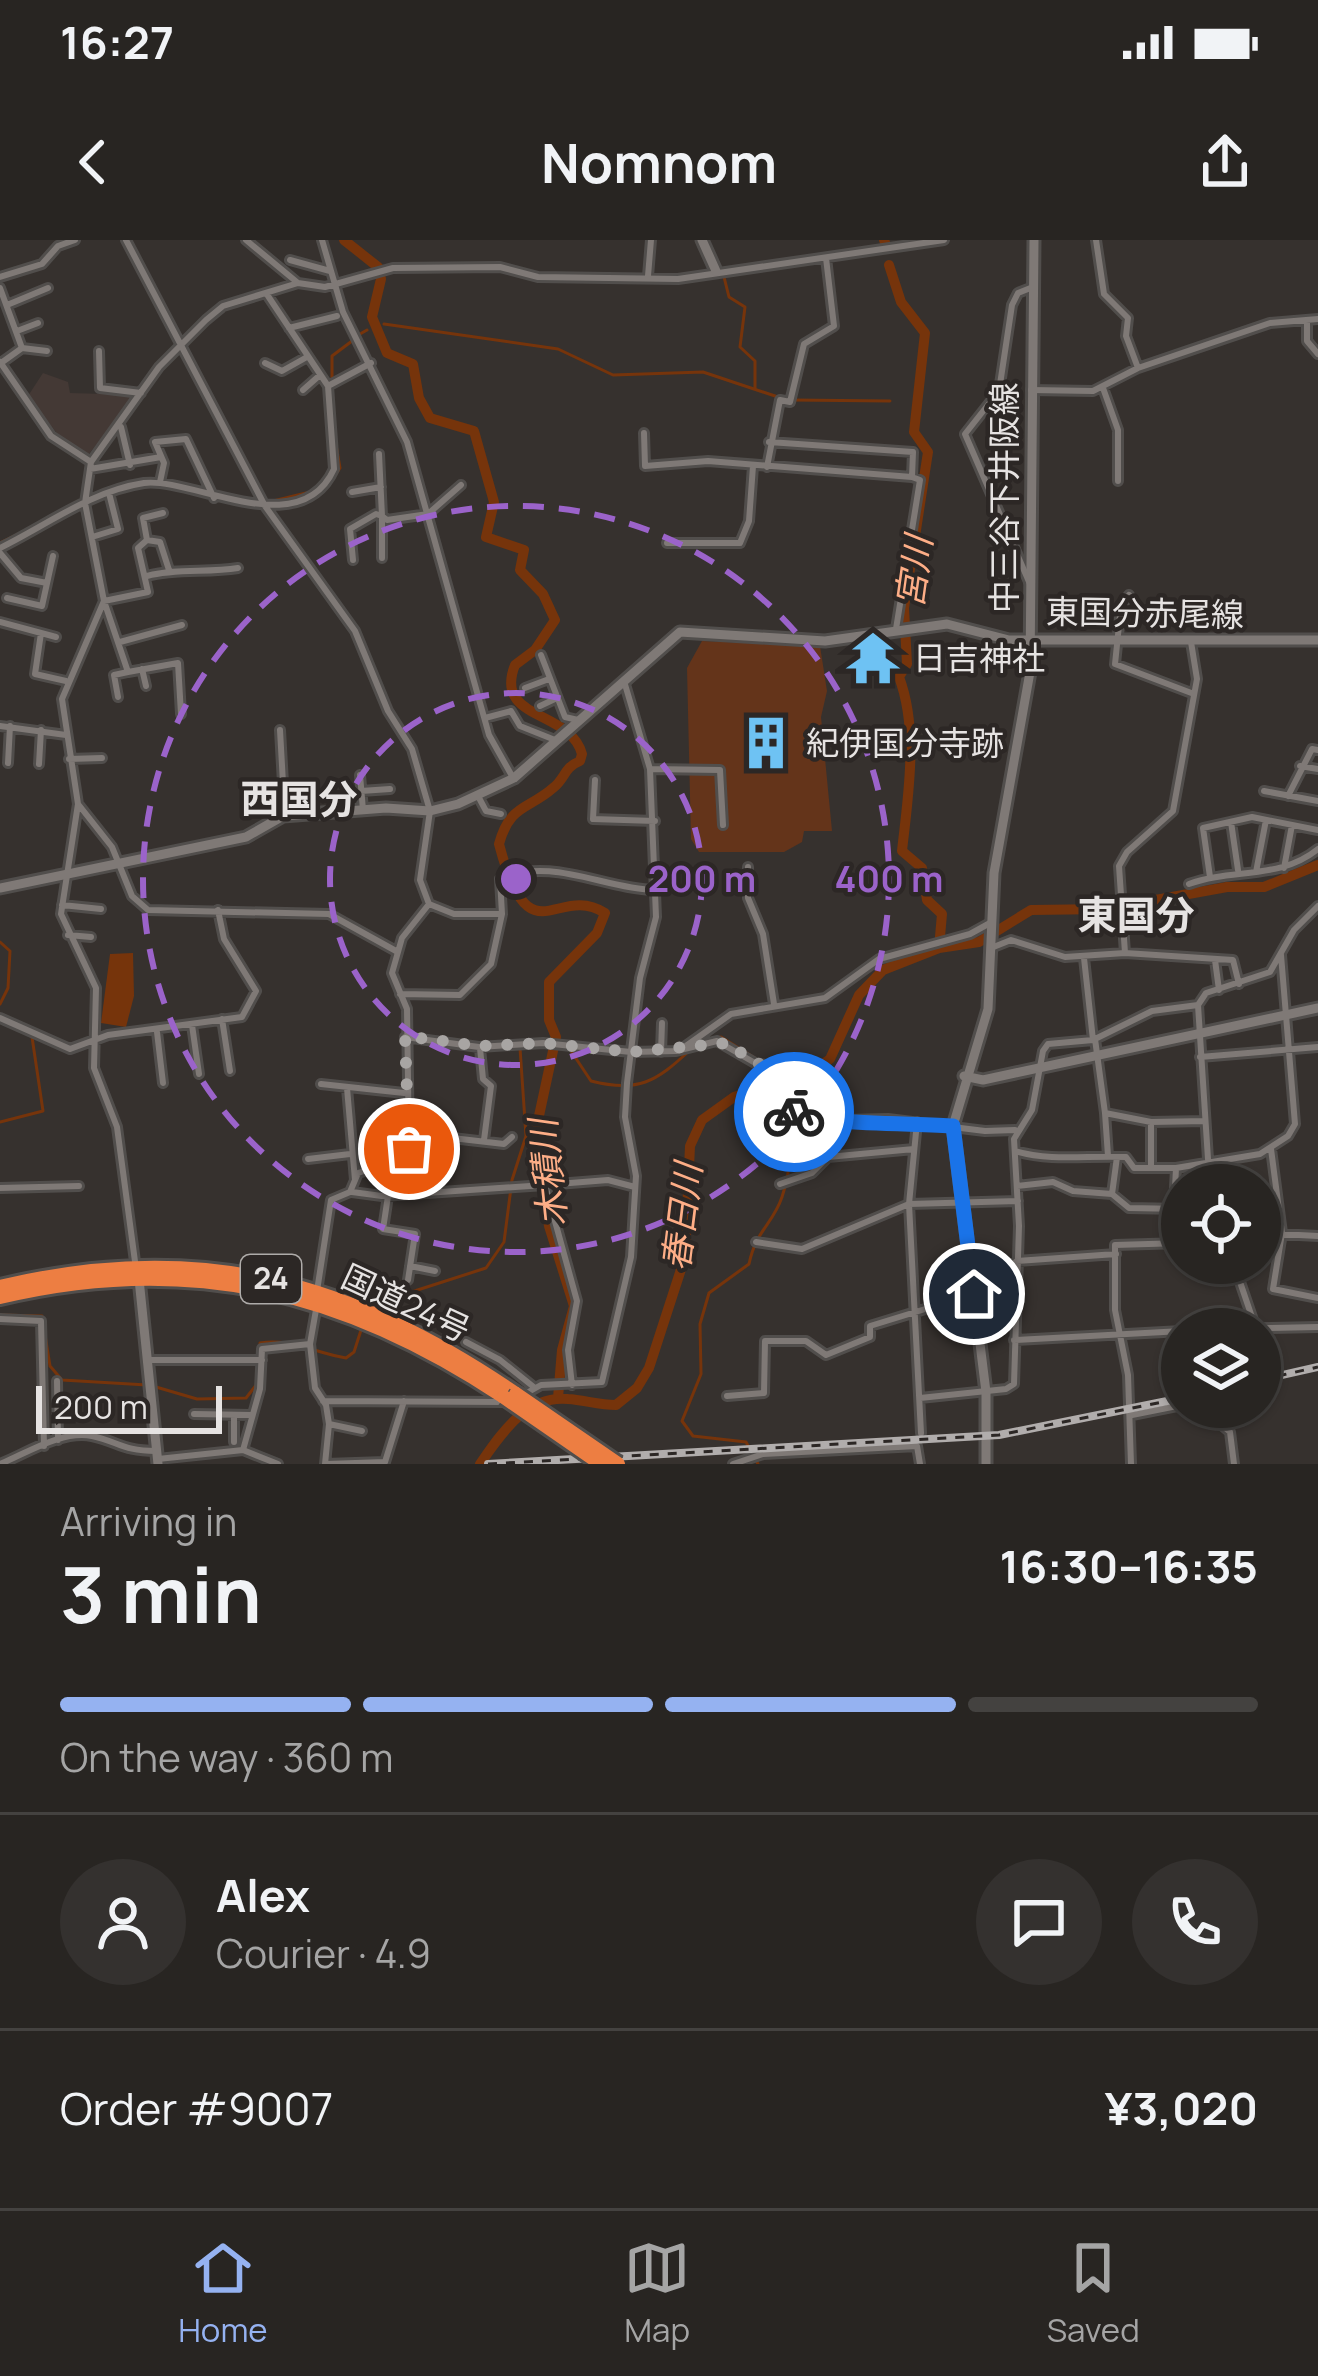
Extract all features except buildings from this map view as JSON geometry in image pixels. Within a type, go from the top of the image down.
[{"type":"highway","name":"国道24号","points":[[0,1287],[137,1274],[317,1296],[419,1342],[618,1464]]},
{"type":"highway","name":"国道24号","points":[[0,1297],[137,1274]]},
{"type":"highway","name":"国道24号","points":[[510,1395],[601,1464]]},
{"type":"street","points":[[0,277],[42,264],[58,246],[75,240]]},
{"type":"street","points":[[126,240],[265,506],[355,631],[388,711],[412,749],[430,812],[420,880],[429,904],[454,914],[502,914]]},
{"type":"street","points":[[246,240],[298,283]]},
{"type":"street","points":[[322,240],[334,285],[407,442],[485,718],[514,778]]},
{"type":"street","points":[[648,275],[651,240]]},
{"type":"street","points":[[702,240],[716,271]]},
{"type":"street","points":[[128,671],[104,601],[92,537],[86,499],[91,466],[181,344],[224,306],[298,283],[334,285],[380,273],[500,267],[538,277],[678,279],[944,240]]},
{"type":"street","name":"中三谷下井阪線","points":[[986,1464],[986,1392],[953,1126],[964,1076],[988,1009],[994,873],[1026,702],[1034,240]]},
{"type":"street","points":[[1096,240],[1104,294],[1128,318],[1126,336],[1138,368]]},
{"type":"street","points":[[767,467],[780,400],[790,402],[804,344],[834,326],[826,257]]},
{"type":"street","points":[[290,260],[330,271]]},
{"type":"street","points":[[298,283],[304,264]]},
{"type":"street","points":[[1030,584],[965,434],[999,391],[1012,305],[1018,293],[1034,287]]},
{"type":"street","points":[[0,288],[22,348]]},
{"type":"street","points":[[7,305],[48,289]]},
{"type":"street","points":[[47,584],[21,578],[0,550],[86,499],[160,480],[214,498],[265,506],[303,497],[329,478],[334,469],[330,385],[268,296]]},
{"type":"street","points":[[289,328],[337,316]]},
{"type":"street","points":[[1031,390],[1102,388],[1138,368],[1270,323],[1318,319]]},
{"type":"street","points":[[1307,320],[1307,341],[1318,354]]},
{"type":"street","points":[[17,331],[38,323]]},
{"type":"street","points":[[47,351],[22,348],[1,362],[51,436],[91,466],[161,458]]},
{"type":"street","points":[[99,351],[100,388],[141,393]]},
{"type":"street","points":[[265,363],[282,370],[308,357]]},
{"type":"street","points":[[330,385],[371,363]]},
{"type":"street","points":[[303,390],[320,375]]},
{"type":"street","points":[[1102,388],[1118,430],[1118,481]]},
{"type":"street","points":[[121,427],[130,465]]},
{"type":"street","points":[[644,433],[645,466],[679,461],[920,480],[903,628]]},
{"type":"street","points":[[160,480],[161,458],[155,442],[185,439],[214,498]]},
{"type":"street","points":[[769,442],[913,452],[911,477]]},
{"type":"street","points":[[379,454],[382,558]]},
{"type":"street","points":[[667,543],[740,543],[749,521],[753,466]]},
{"type":"street","points":[[353,560],[350,529],[359,519],[402,520],[428,514],[461,485]]},
{"type":"street","points":[[352,492],[381,487]]},
{"type":"street","points":[[92,537],[118,529],[109,493]]},
{"type":"street","points":[[147,539],[142,518],[163,513]]},
{"type":"street","points":[[104,601],[148,592],[138,548],[147,539]]},
{"type":"street","points":[[147,539],[160,542],[170,570]]},
{"type":"street","points":[[7,598],[42,606],[53,556]]},
{"type":"street","points":[[147,576],[170,570],[197,574],[238,568]]},
{"type":"street","points":[[1129,595],[1115,643],[1118,668],[1194,694]]},
{"type":"street","points":[[104,601],[67,681],[66,735],[78,804],[62,905],[68,935],[96,988],[94,1068],[117,1127],[149,1360],[157,1458]]},
{"type":"street","points":[[0,622],[56,637]]},
{"type":"street","name":"東国分赤尾線","points":[[624,681],[673,634],[687,633],[813,641],[946,624],[1009,640],[1318,640]]},
{"type":"street","points":[[119,642],[182,626]]},
{"type":"street","points":[[41,633],[35,674],[67,681]]},
{"type":"street","points":[[1125,952],[1119,866],[1127,852],[1173,811],[1194,694],[1191,642]]},
{"type":"street","points":[[181,714],[178,663],[182,652]]},
{"type":"street","points":[[541,655],[571,730]]},
{"type":"street","points":[[118,697],[114,675],[178,663]]},
{"type":"street","points":[[142,669],[146,686]]},
{"type":"street","points":[[525,688],[549,679]]},
{"type":"street","points":[[1,884],[65,876],[247,837],[283,816],[362,810],[430,812],[458,805],[514,778],[624,681],[650,769],[656,917],[640,978],[626,1086],[636,1187],[631,1257],[606,1371],[596,1385],[547,1384],[488,1404],[323,1401]]},
{"type":"street","points":[[168,694],[180,694]]},
{"type":"street","points":[[540,706],[557,698]]},
{"type":"street","points":[[485,718],[511,711],[520,726],[571,730]]},
{"type":"street","points":[[8,763],[5,726],[66,735]]},
{"type":"street","points":[[38,764],[41,730]]},
{"type":"street","points":[[273,822],[284,801],[280,730]]},
{"type":"street","points":[[1288,796],[1300,766],[1312,749],[1318,750]]},
{"type":"street","points":[[69,758],[102,758]]},
{"type":"street","points":[[1300,766],[1318,769]]},
{"type":"street","points":[[650,769],[720,770],[723,825]]},
{"type":"street","points":[[360,775],[362,810]]},
{"type":"street","points":[[595,780],[593,819],[655,821]]},
{"type":"street","points":[[361,791],[390,789]]},
{"type":"street","points":[[1264,790],[1318,800]]},
{"type":"street","points":[[476,793],[486,811],[501,814]]},
{"type":"street","points":[[78,804],[104,834],[132,896],[148,910],[329,914],[396,951]]},
{"type":"street","points":[[1256,872],[1266,820]]},
{"type":"street","points":[[1210,877],[1203,828],[1266,820],[1318,830]]},
{"type":"street","points":[[1231,822],[1238,870]]},
{"type":"street","points":[[1284,868],[1292,825]]},
{"type":"street","points":[[1189,884],[1238,870],[1284,868],[1318,849]]},
{"type":"street","points":[[748,867],[748,898],[763,934],[774,1004]]},
{"type":"street","points":[[400,994],[460,995],[491,964],[502,914],[503,877],[514,873],[592,876],[625,889],[655,890]]},
{"type":"street","points":[[350,1192],[366,1169],[405,1155],[409,1133],[404,1093],[407,1009],[392,973],[396,951],[429,904]]},
{"type":"street","points":[[62,905],[101,909]]},
{"type":"street","points":[[1208,1159],[1198,1005],[1206,993],[1270,972],[1294,930],[1318,906]]},
{"type":"street","points":[[0,1018],[60,1049],[96,1039],[242,1017],[256,994],[224,938],[218,910]]},
{"type":"street","points":[[682,1049],[731,1014],[824,998],[879,959],[990,926]]},
{"type":"street","points":[[68,935],[91,938]]},
{"type":"street","points":[[990,948],[1011,940],[1054,955],[1084,958],[1125,952],[1233,960],[1239,984]]},
{"type":"street","points":[[1190,1164],[1271,1149],[1288,1136],[1297,1117],[1281,955]]},
{"type":"street","points":[[1084,958],[1113,1156],[1112,1193]]},
{"type":"street","points":[[1216,960],[1219,990]]},
{"type":"street","points":[[920,1397],[986,1392],[1014,1384],[1016,1130],[1032,1110],[1037,1068],[1048,1044],[1094,1040],[1152,1011],[1198,1005]]},
{"type":"street","points":[[964,1076],[983,1080],[1318,1008]]},
{"type":"street","points":[[222,1019],[230,1071]]},
{"type":"street","points":[[661,1052],[662,1023]]},
{"type":"street","points":[[192,1025],[200,1073]]},
{"type":"street","points":[[157,1032],[163,1083]]},
{"type":"street","points":[[405,1036],[479,1046],[551,1045],[631,1052],[728,1043],[755,1063],[778,1067],[796,1115],[804,1120],[1016,1130]]},
{"type":"street","points":[[479,1046],[484,1078],[491,1086],[484,1140]]},
{"type":"street","points":[[1200,1057],[1318,1048]]},
{"type":"street","points":[[321,1084],[404,1093]]},
{"type":"street","points":[[347,1088],[355,1180]]},
{"type":"street","points":[[1105,1113],[1151,1122],[1205,1121]]},
{"type":"street","points":[[917,1122],[909,1204],[921,1433]]},
{"type":"street","points":[[1151,1122],[1151,1168]]},
{"type":"street","points":[[409,1133],[504,1144],[512,1137]]},
{"type":"street","points":[[780,1184],[790,1183],[828,1157],[914,1149]]},
{"type":"street","points":[[1271,1149],[1282,1233],[1274,1289],[1318,1298]]},
{"type":"street","points":[[1015,1151],[1047,1161],[1126,1157],[1134,1168],[1161,1168]]},
{"type":"street","points":[[308,1159],[350,1154]]},
{"type":"street","points":[[404,1401],[385,1462],[325,1464],[329,1424],[307,1349],[331,1200],[350,1192],[388,1196],[608,1180],[636,1187]]},
{"type":"street","points":[[1017,1186],[1053,1182],[1073,1191],[1112,1193],[1129,1208],[1161,1208]]},
{"type":"street","points":[[541,1185],[577,1301],[568,1350],[572,1385]]},
{"type":"street","points":[[0,1188],[79,1186]]},
{"type":"street","points":[[388,1196],[383,1229],[415,1234],[408,1280]]},
{"type":"street","points":[[756,1242],[802,1250],[909,1204],[1018,1201]]},
{"type":"street","points":[[1282,1233],[1318,1235]]},
{"type":"street","points":[[1131,1464],[1132,1415],[1120,1336],[1116,1254],[1120,1244],[1161,1243]]},
{"type":"street","points":[[727,1396],[764,1393],[765,1341],[806,1341],[826,1355],[870,1337],[870,1326],[974,1294],[1017,1261],[1116,1254]]},
{"type":"street","points":[[410,1267],[435,1271]]},
{"type":"street","points":[[0,1318],[41,1321],[44,1446]]},
{"type":"street","points":[[1281,1326],[1318,1327]]},
{"type":"street","points":[[1014,1340],[1161,1333]]},
{"type":"street","points":[[466,1342],[500,1360],[535,1388]]},
{"type":"street","points":[[243,1450],[259,1360],[268,1346],[307,1349]]},
{"type":"street","points":[[149,1360],[259,1360]]},
{"type":"street","points":[[57,1381],[58,1440]]},
{"type":"street","points":[[1132,1415],[1161,1409]]},
{"type":"street","points":[[194,1414],[251,1415]]},
{"type":"street","points":[[234,1415],[234,1442]]},
{"type":"street","points":[[329,1424],[362,1431]]},
{"type":"street","points":[[1223,1428],[1233,1437],[1234,1464]]},
{"type":"street","points":[[0,1464],[58,1440],[86,1435],[157,1458],[243,1450],[278,1464]]},
{"type":"street","points":[[733,1464],[764,1454],[917,1446],[920,1464]]},
{"type":"street","points":[[819,1452],[819,1464]]},
{"type":"shaded area","points":[[43,373],[68,382],[70,393],[136,395],[88,455],[63,441],[28,396]]},
{"type":"shaded area","points":[[702,641],[820,646],[827,691],[821,717],[832,831],[804,831],[802,842],[784,852],[699,852],[691,839],[687,668]]},
{"type":"shaded area","points":[[133,953],[134,996],[126,1027],[101,1023],[110,954]]},
{"type":"waterway","name":"木積川","points":[[344,240],[378,267],[381,279],[372,317],[387,353],[413,364],[419,398],[430,418],[474,431],[494,502],[486,537],[524,550],[520,570],[543,594],[555,620],[535,650],[515,665],[514,696],[563,729],[582,754],[557,784],[514,815],[499,844],[510,880],[533,910],[588,906],[605,913],[597,933],[549,982],[549,1020],[556,1037],[534,1139],[549,1226],[574,1306],[562,1350],[558,1398]]},
{"type":"waterway","name":"宮川","points":[[884,240],[886,245]]},
{"type":"waterway","name":"宮川","points":[[889,265],[901,302],[925,333],[914,432],[928,452],[904,608],[907,664],[899,677],[910,741],[902,851],[922,868],[927,900],[942,914],[939,948]]},
{"type":"waterway","points":[[723,273],[729,297],[745,307],[740,347],[755,361],[755,389]]},
{"type":"waterway","points":[[384,324],[558,349],[613,375],[703,372],[781,398]]},
{"type":"waterway","points":[[360,334],[367,330]]},
{"type":"waterway","points":[[332,393],[332,356],[352,341]]},
{"type":"waterway","points":[[792,400],[890,401]]},
{"type":"waterway","points":[[332,480],[340,468],[334,433]]},
{"type":"waterway","points":[[0,543],[116,487]]},
{"type":"waterway","points":[[269,502],[306,493]]},
{"type":"waterway","name":"春日川","points":[[480,1464],[516,1419],[539,1403],[568,1399],[616,1405],[637,1388],[649,1368],[685,1257],[690,1146],[702,1120],[734,1097],[813,1071],[830,1059],[859,995],[883,970],[939,948],[979,942],[1031,910],[1106,909],[1227,887],[1264,887],[1318,865]]},
{"type":"waterway","points":[[0,942],[10,951],[8,988],[0,1004]]},
{"type":"waterway","points":[[0,1014],[15,1021]]},
{"type":"waterway","points":[[0,1122],[43,1111],[32,1037]]},
{"type":"waterway","points":[[697,1043],[721,1037],[758,1060]]},
{"type":"waterway","points":[[392,1309],[402,1295],[486,1268],[504,1242],[512,1180],[526,1136],[520,1048]]},
{"type":"waterway","points":[[569,1048],[591,1081],[622,1086],[656,1077],[690,1050]]},
{"type":"waterway","points":[[758,1464],[746,1442],[693,1436],[682,1421],[701,1374],[700,1324],[709,1293],[749,1264],[786,1183],[790,1141],[777,1085]]},
{"type":"waterway","points":[[0,1315],[42,1316],[50,1366],[62,1380],[147,1385]]},
{"type":"waterway","points":[[156,1387],[197,1399],[246,1398],[257,1384],[260,1343],[293,1344],[346,1358],[354,1352],[362,1327]]},
{"type":"railway","points":[[1281,1375],[1318,1367]]},
{"type":"railway","points":[[488,1464],[999,1435],[1161,1402]]},
{"type":"way so far","points":[[409,1149],[405,1036],[479,1046],[543,1043],[631,1052],[728,1043],[755,1063],[778,1067],[794,1112]]},
{"type":"place","name":"日吉神社","points":[[873,658]]},
{"type":"place","name":"紀伊国分寺跡","points":[[766,743]]},
{"type":"district","name":"西国分","points":[[299,799]]},
{"type":"district","name":"東国分","points":[[1136,915]]},
{"type":"route","points":[[794,1112],[814,1123],[888,1119],[953,1126],[974,1294]]}]
